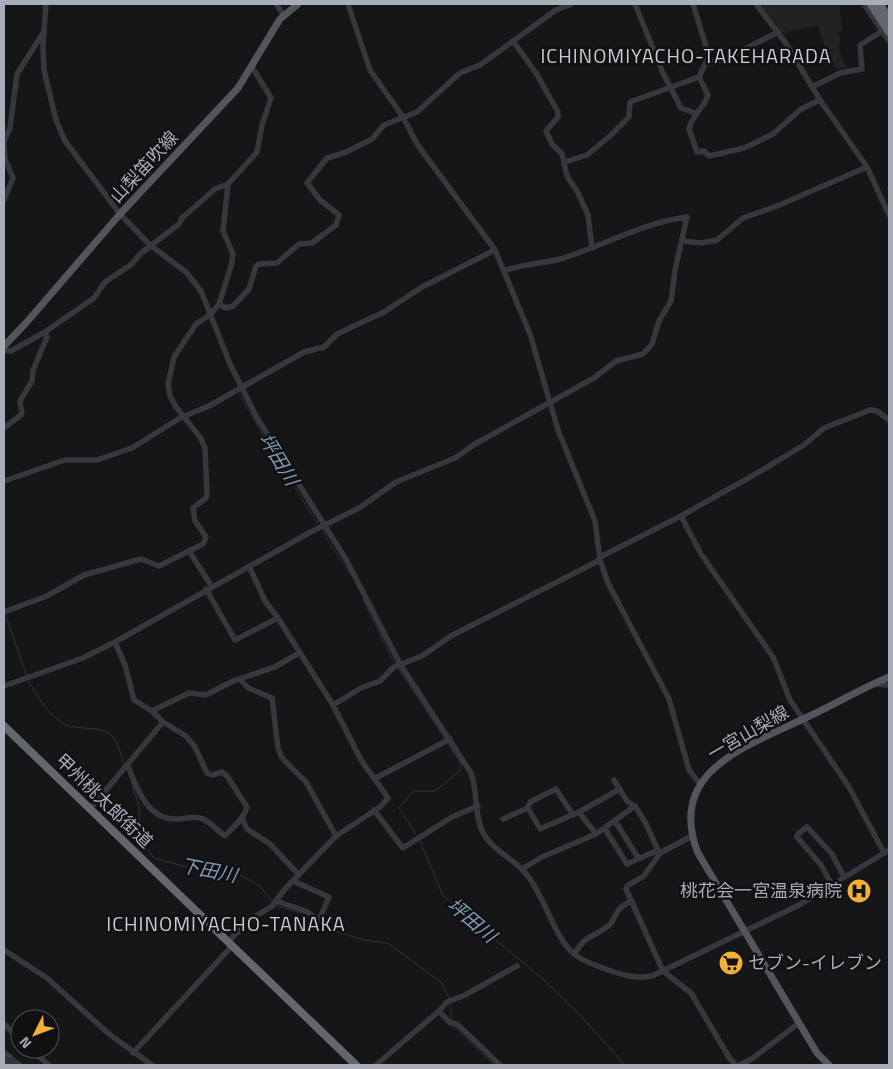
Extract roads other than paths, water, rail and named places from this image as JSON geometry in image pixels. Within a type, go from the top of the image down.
[{"type":"highway","points":[[871,4],[886,29]]},
{"type":"highway","points":[[880,4],[889,19]]},
{"type":"highway","name":"甲州桃太郎街道","points":[[4,726],[356,1065]]},
{"type":"main road","name":"山梨笛吹線","points":[[4,346],[26,324],[120,214],[228,100],[252,67],[283,14],[298,4]]},
{"type":"main road","name":"一宮山梨線","points":[[828,1065],[817,1053],[698,853],[689,820],[690,806],[700,784],[714,768],[726,759],[889,677]]},
{"type":"street","points":[[46,4],[44,70],[60,130],[71,151],[120,214],[150,246],[190,276],[201,291],[241,387],[270,441],[365,593],[397,666],[450,739],[471,773],[475,785],[479,820],[484,833],[495,846],[522,868],[532,881],[559,932],[574,954],[589,963],[633,978],[652,976],[663,972],[744,932],[798,905],[887,852],[848,787],[802,720],[786,692],[773,657],[701,554],[681,516]]},
{"type":"street","points":[[276,4],[283,14]]},
{"type":"street","points":[[348,4],[370,70],[402,117],[417,144],[495,250],[530,334],[549,403],[595,521],[600,558],[608,583],[621,611],[669,699],[689,770],[700,784]]},
{"type":"street","points":[[219,304],[226,308],[233,306],[249,289],[256,266],[259,264],[277,263],[299,244],[312,243],[336,226],[338,215],[320,200],[307,182],[328,158],[344,153],[372,139],[384,125],[417,112],[460,73],[480,65],[556,10],[571,4]]},
{"type":"street","points":[[635,4],[670,87],[681,108],[695,113]]},
{"type":"street","points":[[564,162],[587,155],[610,136],[629,118],[630,102],[699,77],[709,56],[693,4]]},
{"type":"street","points":[[756,4],[778,32],[820,100],[867,167],[889,215]]},
{"type":"street","points":[[864,4],[886,29],[889,41]]},
{"type":"street","points":[[812,87],[840,73],[862,69],[860,45],[886,29]]},
{"type":"street","points":[[4,200],[13,178],[6,159],[4,142],[10,128],[17,74],[44,32]]},
{"type":"street","points":[[706,64],[729,57],[778,32]]},
{"type":"street","points":[[513,41],[536,73],[558,112],[558,116],[546,132],[552,144],[562,154],[567,176],[578,193],[588,215],[592,248]]},
{"type":"street","points":[[4,350],[11,351],[45,332],[94,298],[105,282],[132,264],[215,189],[228,184],[257,152],[262,126],[271,98],[252,67]]},
{"type":"street","points":[[699,77],[708,95],[707,100],[695,113],[689,129],[696,152],[704,152],[709,156],[744,148],[773,134],[801,109],[820,100]]},
{"type":"street","points":[[683,242],[702,243],[717,240],[743,218],[867,167]]},
{"type":"street","points":[[5,611],[47,596],[84,575],[141,559],[159,566],[203,544],[206,537],[192,514],[192,508],[206,498],[206,454],[200,437],[170,396],[168,384],[174,357],[196,324],[211,314],[219,304],[231,266],[233,254],[223,231],[228,184]]},
{"type":"street","points":[[4,686],[83,658],[115,642],[249,566],[359,508],[396,482],[455,458],[475,444],[594,378],[616,361],[638,356],[650,347],[655,338],[659,321],[671,301],[674,271],[683,242],[687,217],[660,222],[563,258],[525,264],[504,271]]},
{"type":"street","points":[[4,481],[65,460],[97,460],[119,454],[157,435],[184,416],[209,406],[304,352],[324,347],[337,334],[384,312],[422,287],[495,250]]},
{"type":"street","points":[[4,428],[22,414],[20,401],[32,382],[32,370],[47,337],[45,332]]},
{"type":"street","points":[[332,705],[360,688],[380,681],[397,666],[422,656],[451,636],[681,516],[804,445],[824,428],[872,410],[889,420]]},
{"type":"street","points":[[189,551],[235,640],[278,618]]},
{"type":"street","points":[[133,1053],[230,944],[248,921],[274,904],[336,836],[380,807],[388,798],[361,760],[332,705],[278,618],[265,601],[249,566]]},
{"type":"street","points":[[115,642],[125,665],[134,700],[152,711],[163,722],[179,730],[191,742],[207,773],[212,775],[222,772],[227,776],[248,807],[243,820],[225,836],[203,818],[168,820],[153,810],[140,797],[126,768]]},
{"type":"street","points":[[152,711],[189,694],[206,695],[240,679],[275,667],[299,653]]},
{"type":"street","points":[[240,679],[248,688],[272,698],[278,748],[282,758],[306,782],[336,836]]},
{"type":"street","points":[[872,684],[889,685]]},
{"type":"street","points":[[90,809],[163,722]]},
{"type":"street","points":[[374,779],[450,739]]},
{"type":"street","points":[[614,780],[627,801],[635,806],[659,851]]},
{"type":"street","points":[[596,834],[576,813],[556,789],[530,802],[528,808],[540,830],[576,813],[620,789]]},
{"type":"street","points":[[374,810],[403,848],[452,818],[478,806]]},
{"type":"street","points":[[522,868],[542,857],[596,834],[635,806]]},
{"type":"street","points":[[503,819],[528,808]]},
{"type":"street","points":[[243,820],[247,829],[270,844],[299,875]]},
{"type":"street","points":[[615,821],[639,859]]},
{"type":"street","points":[[832,885],[821,865],[797,837],[807,827],[832,854],[844,877]]},
{"type":"street","points":[[605,829],[627,864],[692,836]]},
{"type":"street","points":[[659,851],[644,876],[627,886],[631,901],[663,972],[691,993],[730,1059],[736,1065]]},
{"type":"street","points":[[274,904],[306,911],[319,920],[329,897],[293,881]]},
{"type":"street","points":[[574,954],[586,937],[608,926],[617,910],[631,901]]},
{"type":"street","points":[[4,950],[47,978],[133,1053],[152,1065]]},
{"type":"street","points":[[376,1065],[450,1001],[465,995],[517,966]]},
{"type":"street","points":[[438,1012],[449,1022],[457,1024],[500,1065]]},
{"type":"street","points":[[740,1065],[754,1058],[799,1023]]},
{"type":"water","points":[[4,1048],[10,1053],[10,1059],[16,1059],[23,1065],[4,1065]]},
{"type":"waterway","name":"坪田川","points":[[240,395],[276,458],[318,524]]},
{"type":"waterway","name":"坪田川","points":[[323,530],[351,575]]},
{"type":"waterway","name":"坪田川","points":[[363,599],[395,665]]},
{"type":"waterway","name":"下田川","points":[[5,614],[27,676]]},
{"type":"waterway","name":"坪田川","points":[[398,668],[444,737]]},
{"type":"waterway","name":"下田川","points":[[28,680],[54,717],[66,725],[98,729],[110,734],[117,744],[124,764]]},
{"type":"waterway","name":"坪田川","points":[[417,836],[399,808],[414,791],[435,791],[460,771],[461,763],[448,745]]},
{"type":"waterway","name":"下田川","points":[[132,784],[139,806],[140,839],[154,858],[223,877],[239,874],[260,886],[272,901]]},
{"type":"waterway","name":"坪田川","points":[[419,839],[443,896],[544,980],[579,1014],[625,1065]]},
{"type":"waterway","name":"下田川","points":[[276,906],[306,914]]},
{"type":"waterway","name":"下田川","points":[[315,921],[325,928],[364,940],[388,943],[442,983],[449,998]]},
{"type":"waterway","name":"下田川","points":[[450,1004],[452,1020]]},
{"type":"waterway","name":"下田川","points":[[453,1026],[494,1065]]},
{"type":"place","name":"桃花会一宮温泉病院","points":[[859,891]]},
{"type":"place","name":"セブン-イレブン","points":[[731,963]]},
{"type":"district","name":"ICHINOMIYACHO-TAKEHARADA","points":[[686,56]]},
{"type":"district","name":"ICHINOMIYACHO-TANAKA","points":[[226,924]]}]
